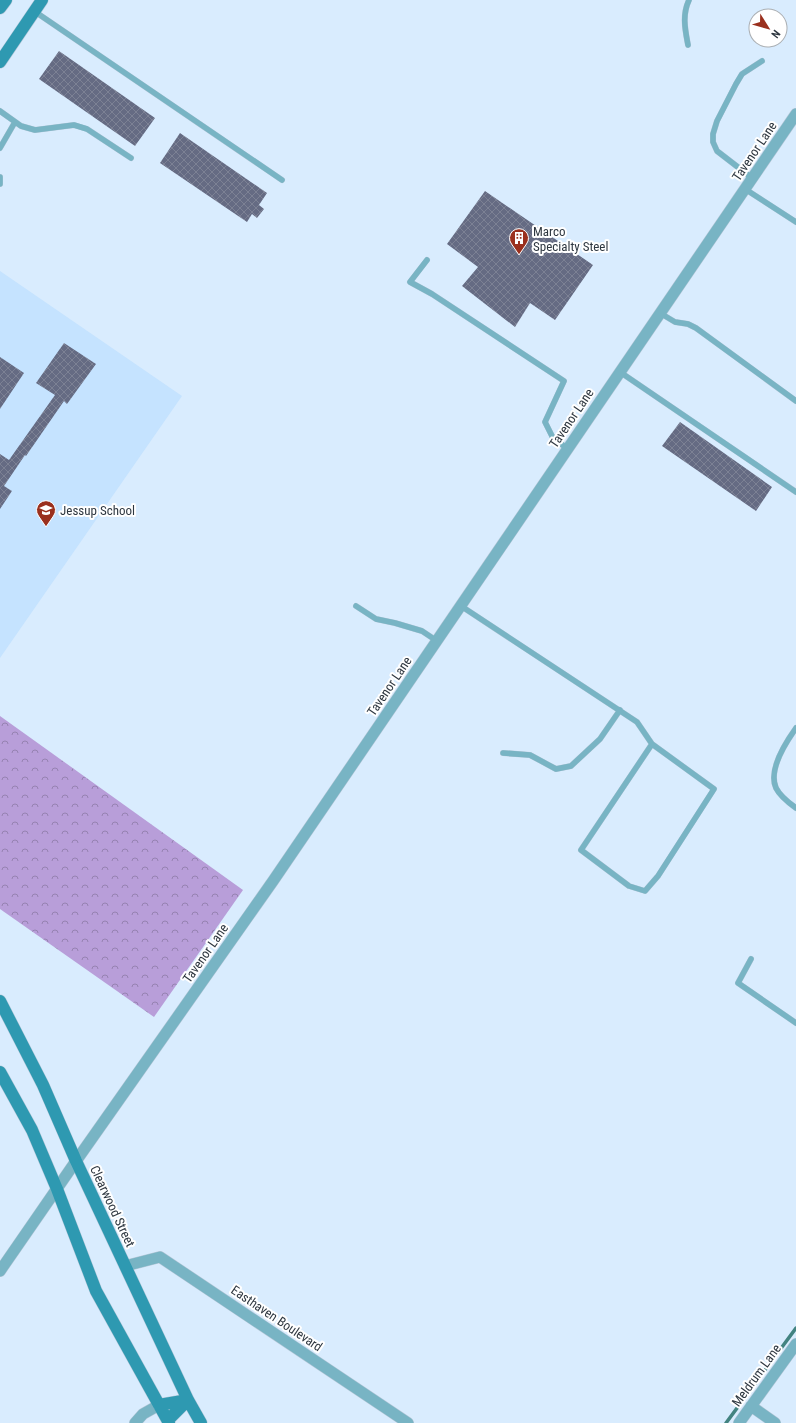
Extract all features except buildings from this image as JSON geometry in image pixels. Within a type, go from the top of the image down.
[{"type":"main road","points":[[0,8],[6,0]]},
{"type":"main road","points":[[0,62],[42,0]]},
{"type":"main road","name":"Clearwood Street","points":[[0,1001],[43,1085],[76,1161],[125,1266],[188,1400],[201,1423]]},
{"type":"main road","points":[[0,1072],[32,1130],[57,1189],[96,1291],[159,1405],[166,1422],[188,1400]]},
{"type":"main road","points":[[159,1405],[188,1400]]},
{"type":"street","name":"Tavenor Lane","points":[[0,1271],[273,881],[796,114]]},
{"type":"street","name":"Easthaven Boulevard","points":[[125,1266],[160,1256],[408,1423]]},
{"type":"street","name":"Meldrum Lane","points":[[739,1423],[796,1344]]},
{"type":"street","points":[[135,1423],[143,1414],[159,1405]]},
{"type":"street","points":[[751,1406],[775,1423]]},
{"type":"lane","points":[[688,45],[684,14],[689,0]]},
{"type":"lane","points":[[34,11],[282,180]]},
{"type":"lane","points":[[752,178],[717,151],[713,142],[713,134],[717,121],[742,74],[762,61]]},
{"type":"lane","points":[[0,111],[21,126],[35,130],[74,125],[87,129],[132,158]]},
{"type":"lane","points":[[0,148],[15,122]]},
{"type":"lane","points":[[0,177],[0,184]]},
{"type":"lane","points":[[745,189],[796,222]]},
{"type":"lane","points":[[427,260],[410,282],[432,294],[564,381],[545,422],[553,438],[568,449]]},
{"type":"lane","points":[[660,313],[675,322],[688,324],[696,328],[796,401]]},
{"type":"lane","points":[[620,372],[796,492]]},
{"type":"lane","points":[[356,606],[376,619],[422,631],[437,641]]},
{"type":"lane","points":[[461,606],[637,722],[652,744],[714,789],[658,876],[645,891],[629,886],[581,850],[652,744]]},
{"type":"lane","points":[[503,753],[530,755],[556,769],[571,766],[600,740],[620,710]]},
{"type":"lane","points":[[796,728],[784,747],[774,770],[776,788],[789,803],[796,808]]},
{"type":"lane","points":[[751,959],[738,984],[796,1022]]},
{"type":"shaded area","name":"Jessup School","points":[[0,271],[182,396],[0,658]]},
{"type":"green space","points":[[0,716],[243,890],[154,1017],[0,909]]},
{"type":"waterway","points":[[726,1423],[796,1328]]},
{"type":"place","name":"Marco Specialty Steel","points":[[519,255]]},
{"type":"place","name":"Jessup School","points":[[46,527]]}]
